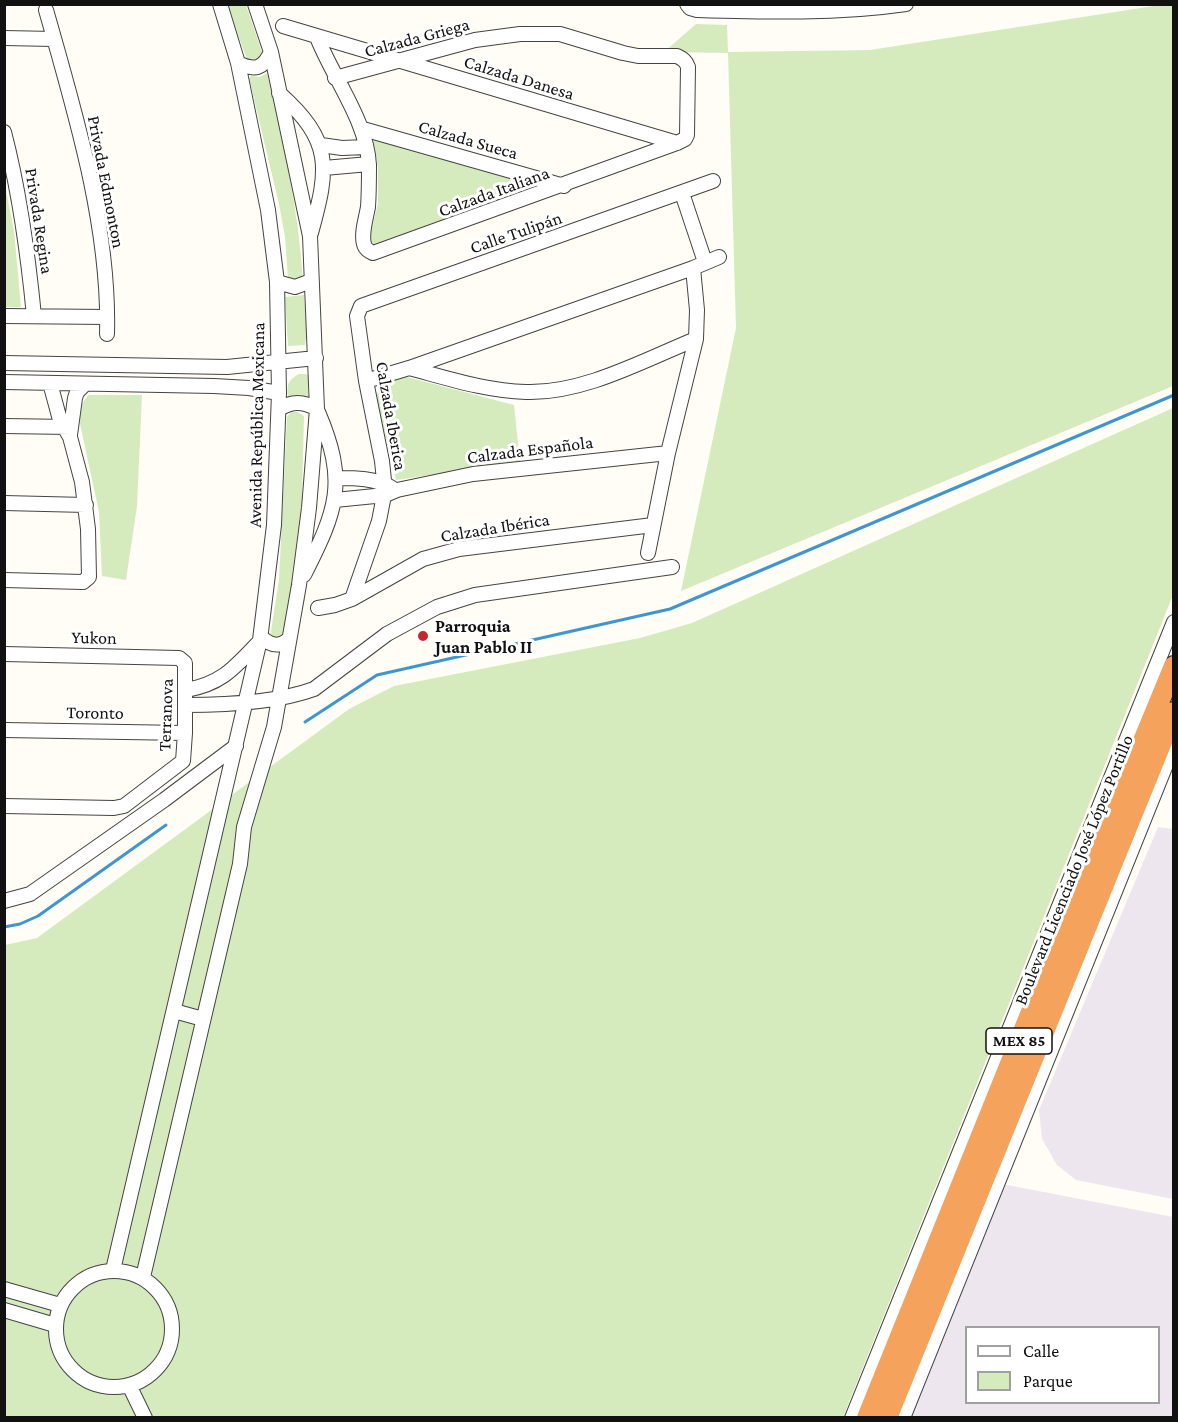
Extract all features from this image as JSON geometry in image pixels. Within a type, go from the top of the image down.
[{"type":"highway","name":"Boulevard Licenciado José López Portillo","points":[[867,1418],[1173,666]]},
{"type":"highway","name":"Boulevard Licenciado José López Portillo","points":[[887,1418],[1173,712]]},
{"type":"highway","points":[[1012,1024],[1035,1002]]},
{"type":"highway","points":[[1028,1074],[1028,1104]]},
{"type":"highway","points":[[933,1305],[934,1340]]},
{"type":"street","name":"Avenida República Mexicana","points":[[113,1270],[261,638],[274,525],[279,409],[277,282],[268,210],[238,63],[220,4]]},
{"type":"street","points":[[143,1277],[240,864],[244,827],[270,741],[298,585],[311,486],[317,409],[310,236],[271,52],[255,4]]},
{"type":"street","points":[[688,6],[856,11],[906,4]]},
{"type":"street","name":"Privada Edmonton","points":[[45,10],[72,100],[92,188],[104,270],[107,334]]},
{"type":"street","name":"Calzada Danesa","points":[[283,26],[677,143]]},
{"type":"street","name":"Calzada Griega","points":[[335,78],[475,40],[520,34],[560,34],[622,53],[638,56],[677,56],[687,62],[687,135],[685,139],[677,143]]},
{"type":"street","points":[[317,37],[335,78],[363,129],[369,164],[324,168]]},
{"type":"street","points":[[4,38],[54,39]]},
{"type":"street","points":[[238,63],[249,68],[258,67],[266,62],[271,52]]},
{"type":"street","points":[[279,93],[306,121],[321,145],[324,168],[310,236]]},
{"type":"street","name":"Calzada Sueca","points":[[363,129],[564,186]]},
{"type":"street","name":"Privada Regina","points":[[4,132],[21,203],[34,316]]},
{"type":"street","name":"Calzada Italiana","points":[[369,164],[368,205],[363,242],[366,248],[373,253],[564,186],[677,143]]},
{"type":"street","points":[[321,145],[342,148],[366,147]]},
{"type":"street","name":"Calle Tulipán","points":[[362,306],[713,181]]},
{"type":"street","points":[[648,553],[668,453],[696,339],[699,265],[682,193]]},
{"type":"street","points":[[366,381],[409,368],[719,257]]},
{"type":"street","points":[[277,282],[295,287],[311,281]]},
{"type":"street","name":"Calzada Iberica","points":[[352,599],[389,490],[366,381],[357,316],[362,306]]},
{"type":"street","points":[[4,316],[107,317]]},
{"type":"street","points":[[409,368],[479,387],[527,392],[560,389],[590,382],[696,339]]},
{"type":"street","points":[[4,363],[227,367],[316,358]]},
{"type":"street","points":[[4,382],[214,386],[279,393]]},
{"type":"street","points":[[4,580],[83,582],[89,577],[90,553],[82,482],[68,431],[50,383]]},
{"type":"street","points":[[68,431],[77,392],[85,384]]},
{"type":"street","points":[[279,409],[288,403],[308,404],[317,409],[329,436],[337,478],[335,500],[322,537],[298,585]]},
{"type":"street","points":[[4,426],[68,431]]},
{"type":"street","name":"Calzada Española","points":[[335,500],[473,474],[668,453]]},
{"type":"street","points":[[337,478],[359,478],[389,490]]},
{"type":"street","points":[[4,503],[86,505]]},
{"type":"street","name":"Calzada Ibérica","points":[[318,608],[352,599],[423,559],[459,549],[653,525]]},
{"type":"street","points":[[185,705],[210,705],[279,698],[314,689],[387,634],[437,607],[475,595],[672,567]]},
{"type":"street","name":"Boulevard Licenciado José López Portillo","points":[[852,1418],[1173,622]]},
{"type":"street","points":[[186,690],[209,685],[223,676],[261,638],[273,645],[280,645],[288,640]]},
{"type":"street","name":"Yukon","points":[[4,654],[182,660]]},
{"type":"street","name":"Terranova","points":[[4,806],[114,808],[124,806],[183,761],[186,666],[182,660]]},
{"type":"street","name":"Toronto","points":[[4,730],[185,733]]},
{"type":"street","points":[[903,1418],[1173,745]]},
{"type":"street","points":[[4,901],[30,894],[165,800],[236,746]]},
{"type":"street","points":[[219,821],[244,827]]},
{"type":"street","points":[[174,1011],[203,1019]]},
{"type":"street","points":[[113,1270],[143,1277],[160,1292],[171,1312],[170,1347],[158,1368],[139,1382],[115,1387],[91,1383],[71,1369],[58,1349],[55,1325],[60,1305],[72,1287],[91,1275],[113,1270]]},
{"type":"street","points":[[4,1289],[60,1305]]},
{"type":"street","points":[[4,1310],[55,1325]]},
{"type":"street","points":[[129,1385],[145,1418]]},
{"type":"shaded area","points":[[1158,827],[1174,829],[1173,1199],[1076,1180],[1057,1165],[1042,1139],[1039,1110]]},
{"type":"shaded area","points":[[997,1183],[1173,1217],[1173,1417],[930,1418],[904,1415]]},
{"type":"green space","points":[[227,5],[246,5],[264,58],[262,63],[248,62]]},
{"type":"green space","points":[[1160,5],[1173,5],[1173,386],[681,591],[736,328],[728,53],[664,52],[696,24],[727,25],[728,52],[870,50]]},
{"type":"green space","points":[[267,73],[294,203],[303,282],[288,279],[285,237],[279,204],[249,78],[251,76],[260,77]]},
{"type":"green space","points":[[380,138],[521,182],[527,188],[525,194],[378,249],[372,246],[369,240],[378,203],[378,167],[373,141]]},
{"type":"green space","points":[[4,180],[14,231],[21,307],[5,307]]},
{"type":"green space","points":[[304,295],[307,333],[305,345],[288,346],[285,297]]},
{"type":"green space","points":[[299,374],[308,375],[308,404],[288,403],[289,383]]},
{"type":"green space","points":[[403,376],[514,405],[520,462],[396,480],[376,397],[380,385]]},
{"type":"green space","points":[[88,395],[142,395],[137,506],[126,580],[102,576],[99,512],[79,419],[82,404]]},
{"type":"green space","points":[[1173,408],[1173,595],[843,1417],[5,1418],[5,945],[37,938],[349,709],[394,686],[640,638],[692,623]]},
{"type":"green space","points":[[291,412],[304,416],[301,533],[284,635],[281,641],[270,637],[279,580],[287,417]]},
{"type":"waterway","points":[[305,722],[377,675],[670,609],[1174,395]]},
{"type":"waterway","points":[[4,927],[20,924],[38,916],[166,825]]},
{"type":"place","name":"Parroquia Juan Pablo II","points":[[423,636]]}]
